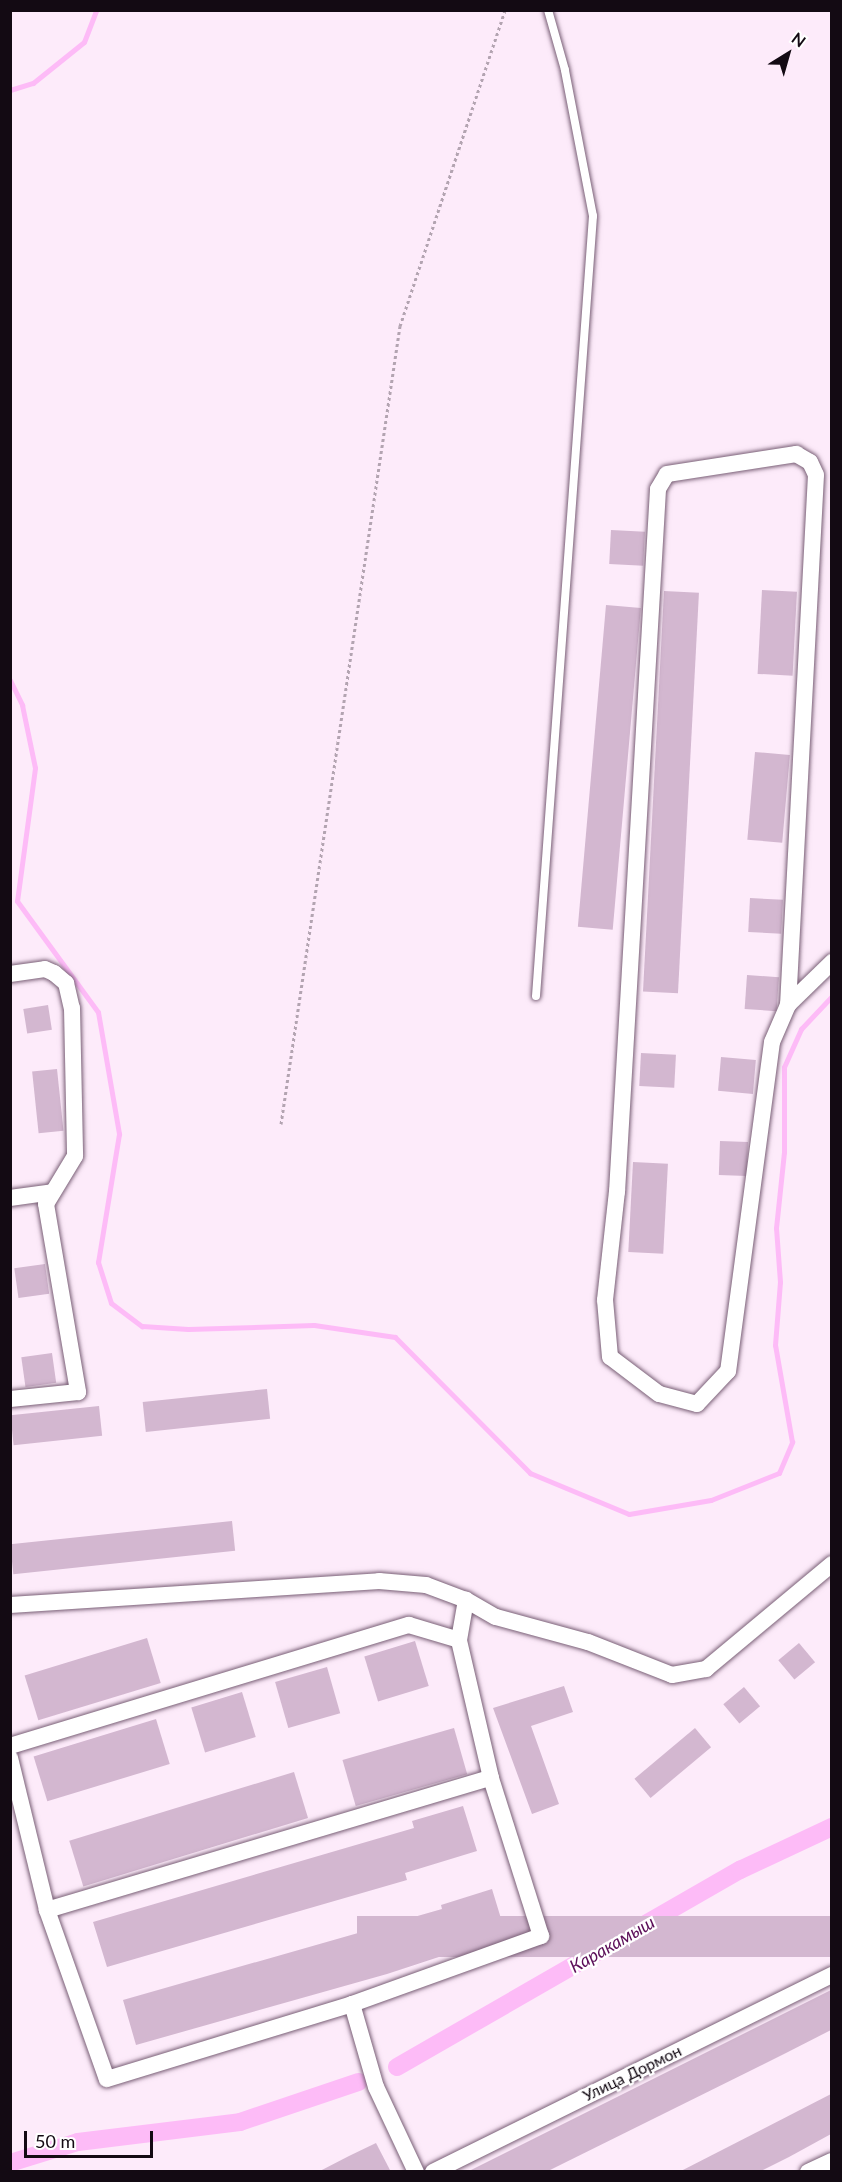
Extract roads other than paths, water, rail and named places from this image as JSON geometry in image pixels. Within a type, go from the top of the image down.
[{"type":"street","points":[[788,1005],[816,475],[810,462],[796,454],[667,474],[658,489],[617,1192],[605,1300],[609,1357],[659,1394],[697,1404],[728,1371],[772,1042],[788,1005],[831,962]]},
{"type":"street","points":[[10,974],[45,969],[54,973],[66,983],[72,1008],[75,1155],[46,1204],[78,1392],[10,1399]]},
{"type":"street","points":[[10,1198],[53,1192]]},
{"type":"street","points":[[10,1605],[379,1581],[426,1585],[466,1600],[496,1617],[588,1642],[672,1675],[706,1669],[831,1564]]},
{"type":"street","points":[[10,1758],[46,1910],[107,2079],[352,2004],[541,1936],[491,1778],[459,1640],[466,1600]]},
{"type":"street","points":[[10,1746],[409,1625],[459,1640]]},
{"type":"street","points":[[46,1910],[491,1778]]},
{"type":"street","name":"Улица Дормон","points":[[433,2172],[831,1975]]},
{"type":"street","points":[[352,2004],[376,2088],[416,2172]]},
{"type":"street","points":[[808,2172],[831,2161]]},
{"type":"lane","points":[[536,996],[592,216],[565,70],[548,10]]},
{"type":"waterway","points":[[10,90],[33,83],[84,42],[96,10]]},
{"type":"waterway","points":[[10,680],[22,705],[35,768],[17,901],[98,1012],[119,1134],[98,1262],[111,1303],[142,1326],[188,1329],[314,1325],[395,1337],[530,1473],[629,1514],[711,1500],[779,1473],[792,1442],[775,1345],[780,1282],[776,1228],[784,1152],[784,1067],[801,1029],[832,996]]},
{"type":"waterway","name":"Каракамыш","points":[[397,2067],[740,1870],[832,1827]]},
{"type":"waterway","name":"Каракамыш","points":[[10,2163],[78,2142],[240,2122],[358,2082]]}]
